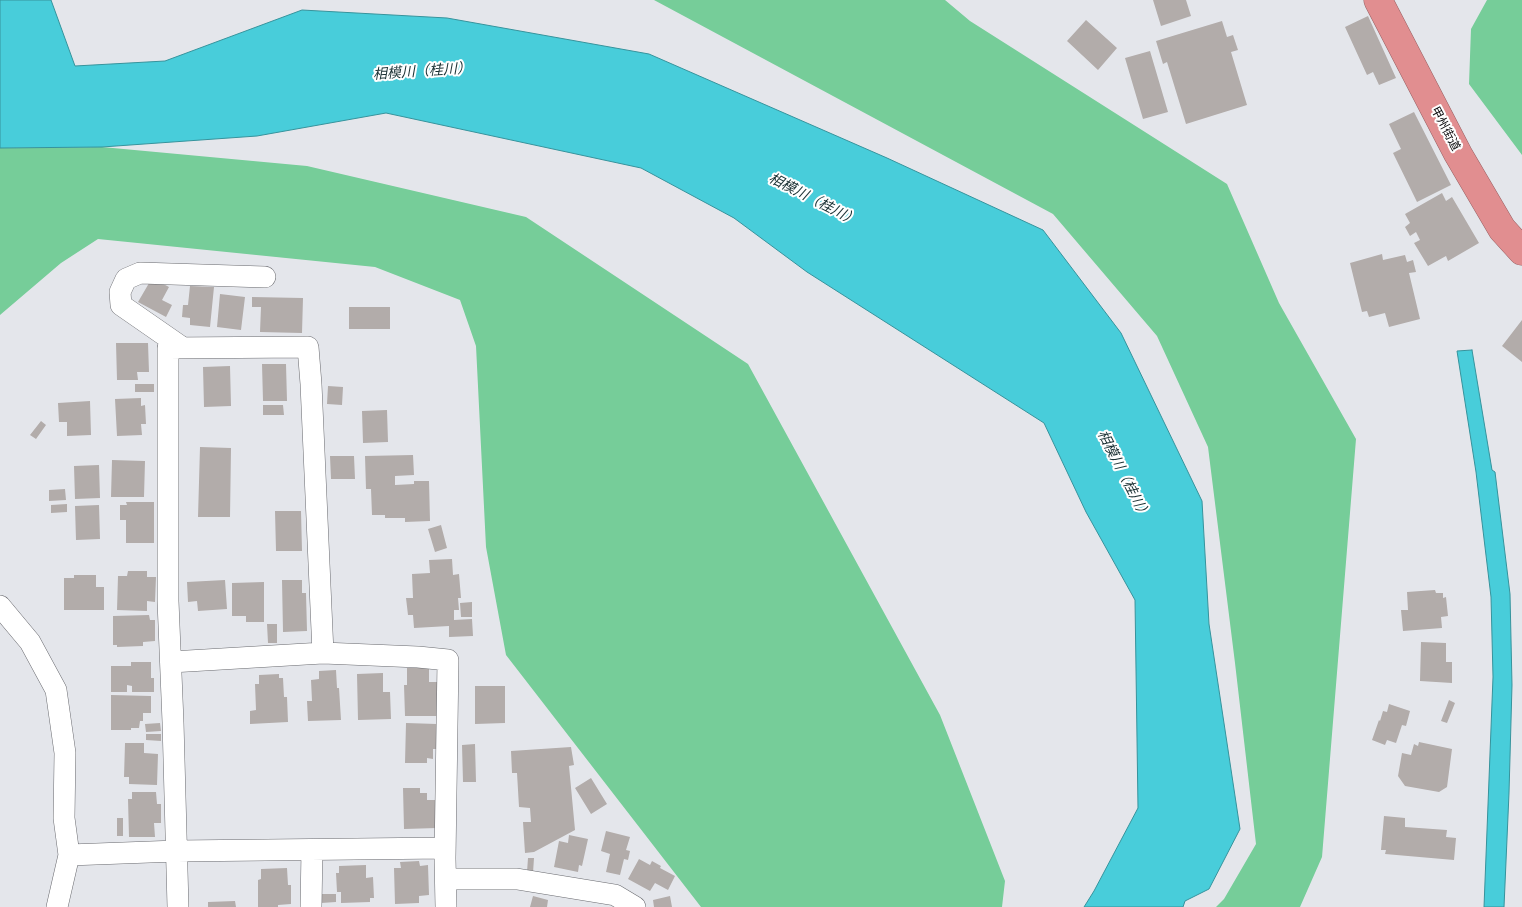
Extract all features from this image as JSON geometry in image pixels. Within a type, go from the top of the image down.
[{"type":"highway","name":"甲州街道","points":[[1378,0],[1458,154],[1502,229],[1522,251]]},
{"type":"street","points":[[183,348],[121,305],[120,292],[126,278],[140,273],[265,277]]},
{"type":"street","points":[[178,907],[168,601],[168,348],[308,347],[323,653]]},
{"type":"street","points":[[0,606],[30,642],[56,690],[65,753],[64,818],[69,855],[57,907]]},
{"type":"street","points":[[170,662],[323,653],[448,660],[446,907]]},
{"type":"street","points":[[69,855],[177,851],[445,848]]},
{"type":"street","points":[[311,907],[312,850]]},
{"type":"street","points":[[446,879],[517,880],[615,895],[635,907]]},
{"type":"green space","points":[[654,0],[945,0],[970,21],[1227,184],[1279,303],[1356,439],[1322,857],[1300,907],[1216,907],[1224,899],[1256,844],[1208,447],[1157,336],[1053,214]]},
{"type":"green space","points":[[1487,0],[1522,0],[1522,155],[1469,84],[1471,29]]},
{"type":"green space","points":[[102,147],[307,166],[526,217],[748,364],[940,715],[1005,881],[1002,907],[701,907],[506,655],[486,547],[476,346],[460,300],[375,267],[98,239],[61,263],[0,315],[0,148]]},
{"type":"water","name":"相模川（桂川）","points":[[0,0],[51,0],[75,66],[165,61],[302,10],[447,18],[649,54],[887,158],[1043,230],[1121,333],[1202,501],[1209,624],[1240,829],[1209,889],[1185,901],[1183,907],[1084,907],[1138,808],[1135,600],[1086,512],[1044,423],[807,272],[734,218],[641,168],[386,113],[257,136],[102,147],[0,148]]},
{"type":"water","points":[[1472,350],[1492,470],[1495,472],[1510,594],[1512,685],[1504,907],[1484,907],[1493,677],[1491,597],[1476,472],[1457,351]]},
{"type":"building","points":[[1153,0],[1186,0],[1191,16],[1161,26]]},
{"type":"building","points":[[1368,16],[1396,78],[1379,85],[1373,72],[1367,75],[1345,27]]},
{"type":"building","points":[[1086,20],[1117,48],[1098,70],[1067,41]]},
{"type":"building","points":[[1222,21],[1227,37],[1233,35],[1238,50],[1231,52],[1247,105],[1186,124],[1167,62],[1163,64],[1156,41]]},
{"type":"building","points":[[1150,51],[1168,112],[1143,119],[1125,58]]},
{"type":"building","points":[[1414,112],[1451,185],[1417,202],[1393,153],[1401,149],[1389,124]]},
{"type":"building","points":[[1442,193],[1446,201],[1452,197],[1479,243],[1448,261],[1446,256],[1428,266],[1414,243],[1420,240],[1416,232],[1410,236],[1405,227],[1410,223],[1405,214]]},
{"type":"building","points":[[1382,254],[1383,260],[1405,255],[1407,262],[1413,260],[1416,272],[1409,273],[1420,319],[1389,327],[1385,313],[1369,317],[1367,311],[1362,312],[1350,263]]},
{"type":"building","points":[[152,278],[169,287],[162,300],[172,305],[166,317],[138,302]]},
{"type":"building","points":[[190,286],[214,287],[210,327],[190,325],[190,318],[182,317],[183,305],[188,305]]},
{"type":"building","points":[[220,294],[245,297],[241,330],[217,327]]},
{"type":"building","points":[[252,297],[303,298],[302,333],[260,332],[261,307],[252,307]]},
{"type":"building","points":[[349,307],[390,307],[390,329],[349,329]]},
{"type":"building","points":[[1522,320],[1522,362],[1502,346]]},
{"type":"building","points":[[116,343],[148,343],[149,372],[137,372],[138,380],[117,380]]},
{"type":"building","points":[[262,364],[286,364],[287,401],[263,401]]},
{"type":"building","points":[[230,366],[231,406],[204,407],[203,367]]},
{"type":"building","points":[[135,384],[154,384],[154,392],[135,392]]},
{"type":"building","points":[[328,386],[343,387],[342,405],[327,404]]},
{"type":"building","points":[[141,398],[141,406],[145,405],[146,424],[141,424],[142,435],[117,436],[115,399]]},
{"type":"building","points":[[90,401],[91,435],[67,436],[67,422],[59,422],[58,403]]},
{"type":"building","points":[[263,405],[283,405],[284,415],[263,415]]},
{"type":"building","points":[[387,410],[388,442],[363,443],[362,411]]},
{"type":"building","points":[[41,421],[46,425],[36,439],[30,435]]},
{"type":"building","points":[[200,447],[231,448],[230,517],[198,517]]},
{"type":"building","points":[[413,455],[414,475],[395,476],[395,485],[414,484],[414,481],[429,481],[430,521],[405,522],[405,518],[385,518],[385,515],[372,515],[371,489],[366,489],[365,456]]},
{"type":"building","points":[[330,456],[354,456],[355,479],[331,479]]},
{"type":"building","points":[[112,460],[145,461],[144,497],[111,497]]},
{"type":"building","points":[[99,465],[100,498],[75,499],[74,466]]},
{"type":"building","points":[[65,489],[66,500],[49,501],[49,490]]},
{"type":"building","points":[[126,502],[154,502],[154,543],[126,543],[126,520],[120,520],[120,505],[127,505]]},
{"type":"building","points":[[67,504],[67,512],[51,513],[51,505]]},
{"type":"building","points":[[99,505],[100,539],[76,540],[75,506]]},
{"type":"building","points":[[275,511],[301,511],[302,551],[276,551]]},
{"type":"building","points":[[441,525],[447,548],[435,552],[428,529]]},
{"type":"building","points":[[452,559],[453,575],[459,574],[461,598],[458,598],[459,610],[454,610],[454,620],[472,619],[473,636],[449,637],[449,626],[414,628],[413,615],[408,615],[406,598],[413,598],[412,574],[430,573],[429,560]]},
{"type":"building","points":[[128,571],[147,571],[147,577],[156,577],[155,602],[147,601],[147,611],[117,610],[118,576],[127,576]]},
{"type":"building","points":[[74,575],[96,575],[96,587],[104,587],[104,610],[64,610],[64,578],[74,578]]},
{"type":"building","points":[[225,580],[227,609],[198,611],[197,601],[188,602],[187,582]]},
{"type":"building","points":[[282,580],[302,580],[302,593],[306,593],[307,631],[283,632]]},
{"type":"building","points":[[264,582],[264,622],[246,622],[246,616],[232,616],[232,583]]},
{"type":"building","points":[[1435,590],[1436,593],[1443,593],[1443,598],[1446,597],[1448,616],[1441,617],[1442,628],[1403,631],[1401,610],[1408,610],[1407,592]]},
{"type":"building","points":[[472,602],[472,617],[461,617],[460,603]]},
{"type":"building","points":[[149,615],[150,620],[155,620],[155,641],[143,642],[143,646],[117,647],[117,645],[113,645],[113,616]]},
{"type":"building","points":[[267,624],[277,624],[277,643],[268,643]]},
{"type":"building","points":[[1421,642],[1446,643],[1446,662],[1452,662],[1452,683],[1420,681]]},
{"type":"building","points":[[131,662],[151,662],[151,678],[154,678],[154,692],[132,692],[132,686],[127,685],[127,692],[111,692],[111,666],[131,666]]},
{"type":"building","points":[[407,668],[429,668],[429,682],[437,682],[438,716],[405,716],[404,685],[407,685]]},
{"type":"building","points":[[336,670],[341,720],[308,721],[307,701],[312,701],[311,680],[319,679],[319,671]]},
{"type":"building","points":[[383,673],[383,692],[390,692],[391,719],[358,720],[357,674]]},
{"type":"building","points":[[279,674],[279,678],[283,678],[284,697],[287,697],[288,722],[250,724],[250,711],[256,710],[255,684],[259,684],[259,675]]},
{"type":"building","points":[[475,686],[505,686],[505,723],[475,724]]},
{"type":"building","points":[[111,695],[151,696],[151,713],[143,713],[143,721],[140,721],[139,728],[111,730]]},
{"type":"building","points":[[1449,700],[1455,703],[1447,723],[1441,721]]},
{"type":"building","points":[[1389,704],[1410,711],[1406,726],[1402,725],[1396,743],[1387,740],[1385,745],[1372,740],[1383,711],[1387,712]]},
{"type":"building","points":[[160,723],[161,731],[146,732],[145,724]]},
{"type":"building","points":[[406,723],[437,724],[437,749],[433,749],[433,759],[427,758],[427,763],[405,763]]},
{"type":"building","points":[[146,734],[161,734],[161,741],[146,740]]},
{"type":"building","points":[[1419,742],[1452,749],[1447,787],[1439,792],[1405,786],[1398,776],[1402,753],[1411,755],[1414,744],[1418,746]]},
{"type":"building","points":[[125,743],[144,743],[144,753],[158,754],[157,785],[129,784],[129,777],[124,777]]},
{"type":"building","points":[[475,744],[476,782],[463,782],[462,745]]},
{"type":"building","points":[[571,747],[574,765],[569,766],[575,830],[534,852],[525,853],[523,822],[531,822],[530,808],[519,807],[517,773],[512,773],[511,751]]},
{"type":"building","points":[[591,778],[607,804],[591,814],[575,788]]},
{"type":"building","points":[[403,788],[420,788],[420,793],[427,793],[427,800],[437,800],[437,828],[404,829]]},
{"type":"building","points":[[132,792],[156,792],[157,804],[161,804],[161,823],[154,823],[155,837],[129,837],[128,799],[132,799]]},
{"type":"building","points":[[1384,816],[1405,818],[1405,827],[1447,830],[1446,837],[1456,838],[1454,860],[1385,854],[1386,850],[1381,850]]},
{"type":"building","points":[[117,818],[123,818],[123,836],[117,836]]},
{"type":"building","points":[[606,831],[630,837],[626,850],[630,851],[628,860],[624,859],[620,875],[606,872],[610,854],[601,851]]},
{"type":"building","points":[[569,835],[588,839],[582,866],[579,865],[578,872],[554,867],[559,841],[568,843]]},
{"type":"building","points":[[528,858],[534,858],[533,873],[527,872]]},
{"type":"building","points":[[639,859],[650,865],[652,861],[675,876],[668,890],[655,883],[650,891],[628,879]]},
{"type":"building","points":[[419,861],[420,866],[428,865],[429,895],[419,896],[419,903],[395,904],[394,868],[401,868],[400,862]]},
{"type":"building","points":[[366,865],[366,878],[373,877],[374,898],[370,898],[370,902],[341,903],[341,892],[337,892],[336,873],[339,873],[339,866]]},
{"type":"building","points":[[287,868],[288,885],[291,885],[291,904],[278,905],[278,907],[258,907],[258,880],[261,879],[261,869]]},
{"type":"building","points":[[321,894],[336,894],[336,902],[321,903]]},
{"type":"building","points":[[533,896],[548,900],[547,907],[530,907]]},
{"type":"building","points":[[670,896],[672,907],[654,907],[653,900]]},
{"type":"building","points":[[235,901],[236,907],[208,907],[208,902]]}]
